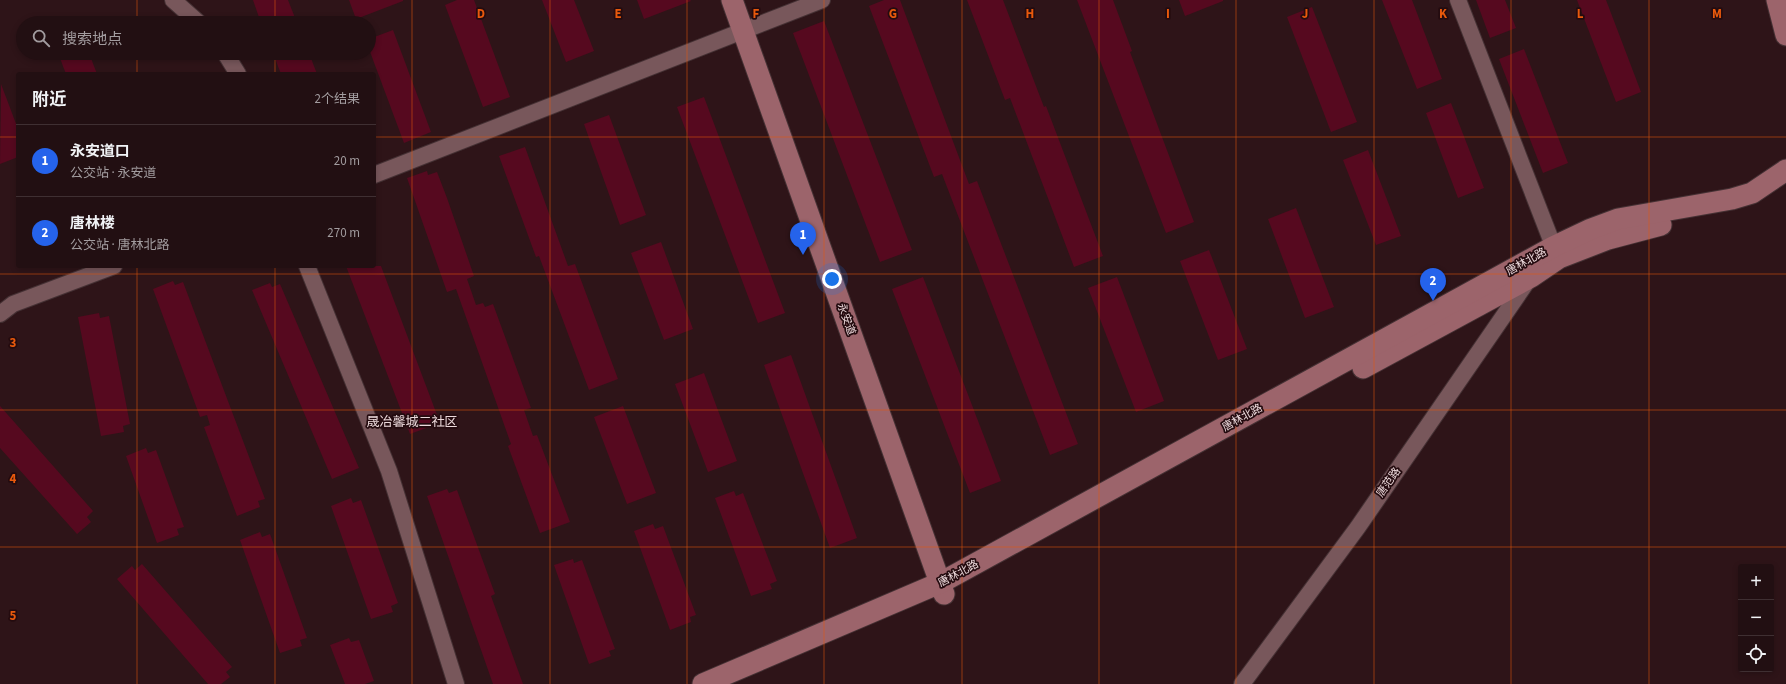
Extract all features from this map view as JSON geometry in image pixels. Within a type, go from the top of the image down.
[{"type":"main road","name":"永安道","points":[[732,0],[943,588]]},
{"type":"main road","points":[[1777,0],[1786,35]]},
{"type":"main road","name":"唐林北路","points":[[702,684],[943,588],[1556,253],[1591,229],[1618,220],[1732,199],[1752,193],[1786,170]]},
{"type":"main road","name":"唐林北路","points":[[737,684],[943,588],[1531,277],[1556,253],[1643,229],[1739,210],[1758,203],[1786,186]]},
{"type":"street","points":[[174,0],[191,16]]},
{"type":"street","points":[[376,174],[822,0]]},
{"type":"street","points":[[1458,0],[1556,253]]},
{"type":"street","points":[[229,60],[237,72]]},
{"type":"street","points":[[0,314],[13,304],[109,268]]},
{"type":"street","points":[[308,268],[389,471],[456,684]]},
{"type":"street","name":"唐范路","points":[[1242,684],[1358,527],[1531,277]]},
{"type":"building","points":[[253,0],[288,0],[294,16],[259,16]]},
{"type":"building","points":[[349,0],[403,0],[364,16],[355,16]]},
{"type":"building","points":[[457,0],[474,0],[510,97],[483,107],[445,5]]},
{"type":"building","points":[[542,0],[574,0],[594,51],[566,62]]},
{"type":"building","points":[[637,0],[690,0],[691,1],[644,19]]},
{"type":"building","points":[[884,0],[900,0],[969,184],[977,181],[1078,444],[1050,455],[942,174],[934,177],[869,6]]},
{"type":"building","points":[[967,0],[1003,0],[1044,107],[1046,106],[1103,256],[1074,267],[1010,98],[1005,100]]},
{"type":"building","points":[[1077,0],[1113,0],[1132,51],[1130,52],[1194,222],[1166,233]]},
{"type":"building","points":[[1179,0],[1223,0],[1223,1],[1185,16]]},
{"type":"building","points":[[1382,0],[1412,0],[1442,79],[1417,89]]},
{"type":"building","points":[[1476,0],[1505,0],[1516,28],[1490,38]]},
{"type":"building","points":[[1577,0],[1606,0],[1641,92],[1616,102]]},
{"type":"building","points":[[1312,7],[1357,122],[1331,132],[1287,17]]},
{"type":"building","points":[[824,21],[912,250],[880,262],[793,33]]},
{"type":"building","points":[[393,30],[431,132],[404,143],[373,60],[376,60],[376,36]]},
{"type":"building","points":[[1524,49],[1568,163],[1543,173],[1499,59]]},
{"type":"building","points":[[61,60],[92,60],[96,72],[65,72]]},
{"type":"building","points":[[276,60],[312,60],[316,72],[280,72]]},
{"type":"building","points":[[1,84],[16,124],[16,158],[0,164]]},
{"type":"building","points":[[704,97],[785,313],[758,323],[677,107]]},
{"type":"building","points":[[1451,103],[1484,188],[1458,198],[1426,113]]},
{"type":"building","points":[[609,115],[646,215],[620,225],[584,124]]},
{"type":"building","points":[[525,147],[568,266],[575,264],[618,379],[589,390],[539,256],[536,257],[499,156]]},
{"type":"building","points":[[1368,150],[1401,236],[1376,245],[1343,160]]},
{"type":"building","points":[[427,171],[428,175],[437,172],[447,198],[474,276],[467,279],[476,305],[483,303],[485,307],[493,304],[531,408],[524,410],[533,436],[537,435],[570,522],[540,533],[508,446],[511,444],[456,289],[447,292],[407,178]]},
{"type":"building","points":[[1296,208],[1334,307],[1305,318],[1268,219]]},
{"type":"building","points":[[661,242],[693,329],[664,340],[631,253]]},
{"type":"building","points":[[1209,250],[1247,349],[1218,360],[1180,261]]},
{"type":"building","points":[[376,266],[381,266],[440,423],[410,434],[347,268],[376,268]]},
{"type":"building","points":[[923,277],[1001,481],[970,493],[892,289]]},
{"type":"building","points":[[1117,277],[1164,401],[1136,412],[1088,288]]},
{"type":"building","points":[[173,281],[175,285],[183,282],[265,499],[258,501],[260,507],[237,516],[204,427],[210,425],[207,415],[200,417],[153,289]]},
{"type":"building","points":[[270,283],[272,287],[280,284],[359,468],[332,479],[252,290]]},
{"type":"building","points":[[99,313],[100,318],[109,316],[130,424],[123,426],[124,432],[101,436],[78,317]]},
{"type":"building","points":[[791,355],[857,538],[830,548],[764,365]]},
{"type":"building","points":[[704,373],[737,461],[708,472],[675,384]]},
{"type":"building","points":[[0,406],[93,511],[87,517],[91,522],[77,534],[0,448]]},
{"type":"building","points":[[623,406],[656,493],[627,504],[594,417]]},
{"type":"building","points":[[146,448],[148,453],[156,450],[184,527],[177,529],[179,535],[157,543],[126,456]]},
{"type":"building","points":[[447,489],[449,493],[457,490],[495,594],[491,596],[523,684],[493,684],[427,496]]},
{"type":"building","points":[[734,491],[736,496],[743,493],[777,581],[770,584],[772,589],[751,596],[715,498]]},
{"type":"building","points":[[351,498],[353,503],[361,500],[398,603],[391,606],[393,612],[371,619],[331,506]]},
{"type":"building","points":[[653,524],[655,529],[663,526],[696,615],[690,617],[691,622],[670,630],[634,531]]},
{"type":"building","points":[[260,532],[262,537],[270,534],[307,638],[300,640],[302,646],[280,653],[240,540]]},
{"type":"building","points":[[573,559],[574,563],[582,560],[615,649],[609,651],[611,656],[589,664],[554,565]]},
{"type":"building","points":[[142,564],[232,667],[226,672],[230,677],[221,684],[208,684],[117,579],[132,566],[135,570]]},
{"type":"building","points":[[349,638],[351,642],[359,640],[374,681],[365,684],[345,684],[330,645]]},
{"type":"place","name":"永安道口","points":[[803,255]]},
{"type":"place","name":"唐林楼","points":[[1433,301]]},
{"type":"district","name":"晟冶馨城二社区","points":[[412,421]]}]
